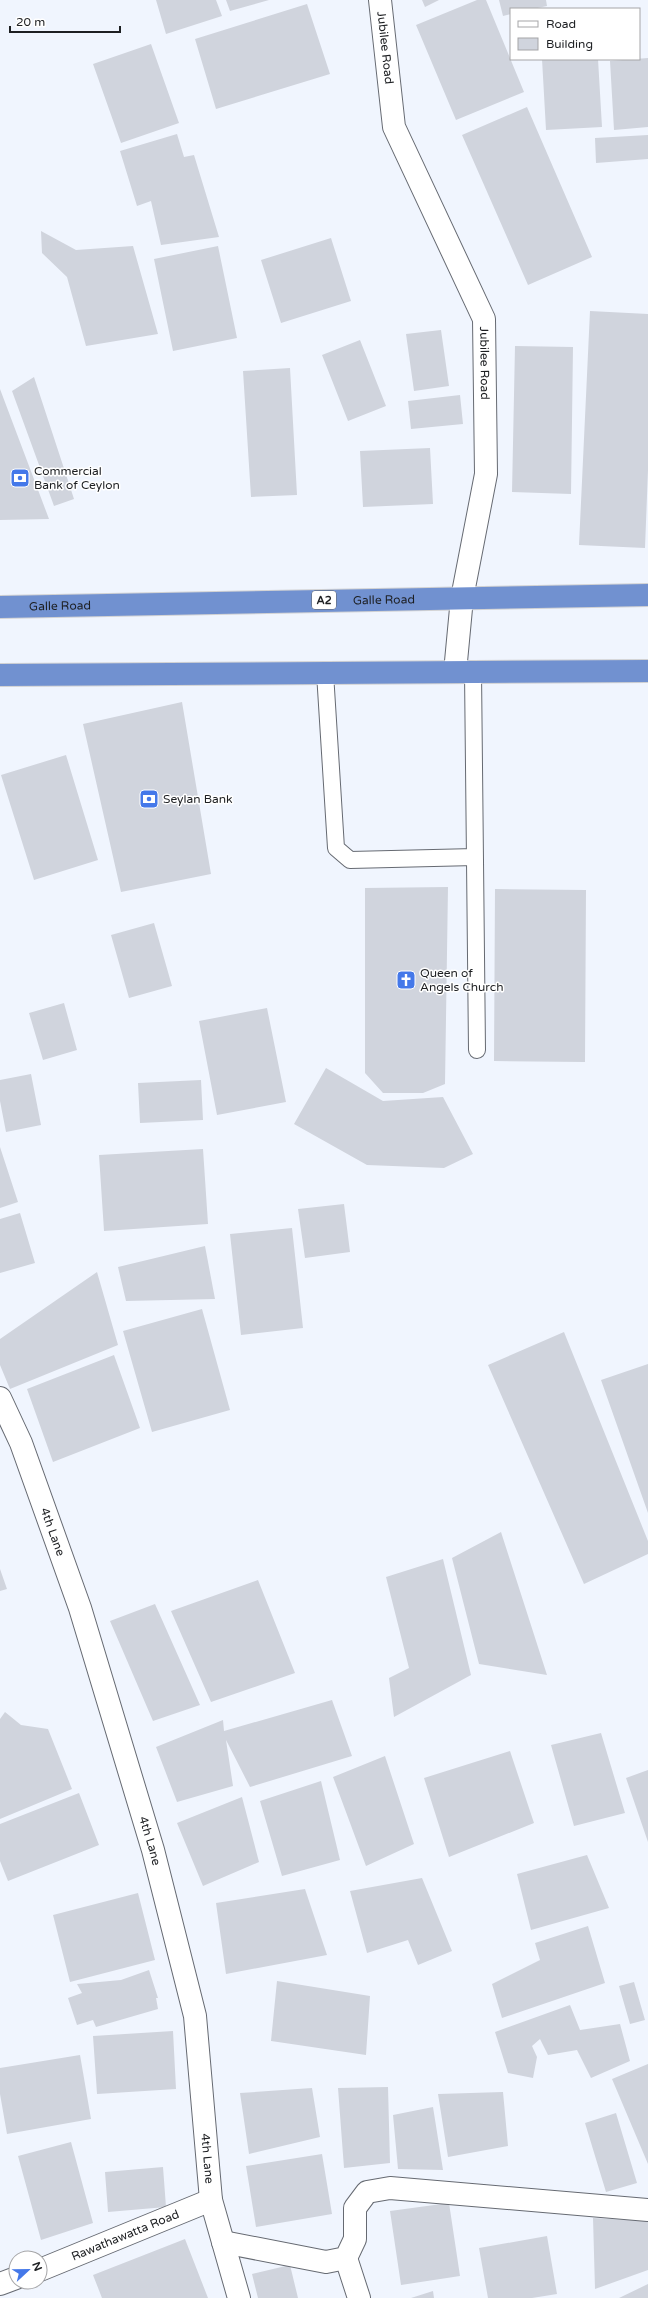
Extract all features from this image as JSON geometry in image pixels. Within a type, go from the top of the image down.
[{"type":"highway","name":"Galle Road","points":[[0,606],[648,595]]},
{"type":"highway","points":[[0,675],[648,671]]},
{"type":"street","name":"Jubilee Road","points":[[380,0],[394,127],[484,319],[486,474],[462,598],[464,672]]},
{"type":"street","name":"4th Lane","points":[[0,1398],[21,1443],[80,1608],[153,1850],[195,2016],[211,2200],[239,2298]]},
{"type":"street","points":[[359,2298],[346,2258],[355,2239],[355,2208],[367,2192],[390,2188],[648,2210]]},
{"type":"street","name":"Rawathawatta Road","points":[[48,2267],[211,2200]]},
{"type":"street","points":[[223,2242],[326,2262],[346,2258]]},
{"type":"lane","points":[[464,672],[475,857],[477,1050]]},
{"type":"lane","points":[[325,673],[336,848],[350,860],[475,857]]},
{"type":"building","points":[[156,0],[216,0],[222,16],[166,34]]},
{"type":"building","points":[[226,0],[269,0],[230,11]]},
{"type":"building","points":[[422,0],[439,0],[425,7]]},
{"type":"building","points":[[477,0],[486,0],[524,92],[456,120],[416,25]]},
{"type":"building","points":[[499,0],[546,0],[547,6],[538,8],[510,8],[510,14],[503,16]]},
{"type":"building","points":[[307,4],[330,74],[216,109],[195,39]]},
{"type":"building","points":[[151,44],[179,123],[121,143],[93,64]]},
{"type":"building","points":[[648,58],[648,127],[614,130],[610,61],[640,60],[640,59]]},
{"type":"building","points":[[542,60],[598,60],[602,127],[546,130]]},
{"type":"building","points":[[527,107],[592,257],[528,285],[462,135]]},
{"type":"building","points":[[177,134],[184,157],[194,155],[219,237],[161,245],[151,201],[137,206],[120,151]]},
{"type":"building","points":[[648,135],[648,159],[596,163],[595,138]]},
{"type":"building","points":[[41,231],[76,250],[133,246],[158,334],[86,346],[67,277],[42,253]]},
{"type":"building","points":[[331,238],[351,301],[281,323],[261,260]]},
{"type":"building","points":[[218,246],[237,338],[173,351],[154,259]]},
{"type":"building","points":[[590,311],[648,314],[648,470],[645,548],[579,545]]},
{"type":"building","points":[[441,330],[449,386],[414,391],[406,334]]},
{"type":"building","points":[[360,340],[386,406],[348,421],[322,355]]},
{"type":"building","points":[[515,346],[573,347],[571,494],[512,492]]},
{"type":"building","points":[[290,368],[297,495],[251,497],[243,371]]},
{"type":"building","points":[[34,377],[74,499],[54,506],[12,391]]},
{"type":"building","points":[[0,389],[49,519],[0,520]]},
{"type":"building","points":[[460,395],[463,424],[411,429],[408,401]]},
{"type":"building","points":[[430,448],[433,504],[363,507],[360,451]]},
{"type":"building","name":"Seylan Bank","points":[[182,702],[211,874],[121,892],[83,724]]},
{"type":"building","points":[[66,755],[98,860],[34,880],[1,775]]},
{"type":"building","name":"Queen of Angels Church","points":[[448,887],[445,1084],[423,1093],[383,1093],[365,1073],[365,888]]},
{"type":"building","points":[[495,889],[586,890],[585,1062],[494,1061]]},
{"type":"building","points":[[154,923],[172,986],[129,998],[111,935]]},
{"type":"building","points":[[64,1003],[77,1050],[43,1060],[29,1013]]},
{"type":"building","points":[[267,1008],[286,1102],[217,1115],[199,1021]]},
{"type":"building","points":[[326,1068],[383,1101],[443,1097],[473,1154],[444,1168],[367,1165],[294,1124]]},
{"type":"building","points":[[31,1074],[41,1125],[6,1132],[0,1101],[0,1080]]},
{"type":"building","points":[[201,1080],[203,1120],[140,1123],[138,1083]]},
{"type":"building","points":[[0,1147],[18,1202],[0,1208]]},
{"type":"building","points":[[203,1149],[208,1224],[104,1231],[99,1155]]},
{"type":"building","points":[[344,1204],[350,1252],[305,1258],[298,1209]]},
{"type":"building","points":[[20,1213],[35,1263],[0,1273],[0,1219]]},
{"type":"building","points":[[292,1228],[303,1328],[241,1335],[230,1234]]},
{"type":"building","points":[[205,1246],[215,1299],[126,1301],[118,1267]]},
{"type":"building","points":[[97,1272],[118,1345],[10,1389],[0,1365],[0,1339]]},
{"type":"building","points":[[202,1309],[230,1410],[152,1432],[123,1331]]},
{"type":"building","points":[[564,1332],[648,1541],[648,1554],[584,1584],[488,1365]]},
{"type":"building","points":[[114,1355],[140,1428],[53,1462],[27,1389]]},
{"type":"building","points":[[648,1364],[648,1513],[601,1380]]},
{"type":"building","points":[[501,1532],[547,1675],[479,1664],[452,1558]]},
{"type":"building","points":[[443,1559],[471,1675],[394,1717],[389,1678],[409,1668],[386,1577]]},
{"type":"building","points":[[0,1569],[7,1589],[0,1591]]},
{"type":"building","points":[[258,1580],[295,1673],[211,1702],[171,1611]]},
{"type":"building","points":[[155,1604],[200,1705],[153,1721],[110,1621]]},
{"type":"building","points":[[332,1700],[352,1756],[250,1787],[226,1740],[233,1786],[177,1802],[156,1747],[223,1720],[224,1731]]},
{"type":"building","points":[[5,1712],[21,1725],[48,1729],[72,1789],[0,1819],[0,1719]]},
{"type":"building","points":[[601,1733],[625,1813],[574,1826],[551,1745]]},
{"type":"building","points":[[510,1751],[534,1823],[449,1857],[424,1778]]},
{"type":"building","points":[[385,1756],[414,1844],[366,1866],[333,1777]]},
{"type":"building","points":[[648,1770],[648,1842],[626,1778]]},
{"type":"building","points":[[321,1781],[340,1860],[282,1876],[260,1801]]},
{"type":"building","points":[[79,1793],[99,1845],[8,1881],[0,1861],[0,1824]]},
{"type":"building","points":[[242,1797],[259,1862],[203,1886],[177,1823]]},
{"type":"building","points":[[587,1855],[609,1908],[531,1930],[517,1874]]},
{"type":"building","points":[[422,1878],[452,1951],[418,1965],[408,1940],[367,1953],[350,1891]]},
{"type":"building","points":[[305,1889],[327,1955],[226,1974],[216,1903]]},
{"type":"building","points":[[138,1893],[155,1960],[70,1982],[53,1915]]},
{"type":"building","points":[[588,1926],[605,1983],[502,2018],[492,1984],[540,1960],[535,1943]]},
{"type":"building","points":[[149,1970],[158,1998],[156,1998],[158,2009],[96,2027],[93,2020],[77,2025],[68,1998],[82,1993],[77,1984],[121,1980]]},
{"type":"building","points":[[277,1981],[370,1996],[366,2055],[271,2041]]},
{"type":"building","points":[[634,1982],[645,2020],[630,2024],[619,1986]]},
{"type":"building","points":[[570,2005],[580,2030],[620,2024],[630,2061],[591,2078],[577,2050],[548,2055],[540,2039],[532,2046],[537,2057],[533,2078],[508,2073],[495,2032]]},
{"type":"building","points":[[173,2031],[176,2089],[97,2094],[93,2036]]},
{"type":"building","points":[[80,2055],[91,2119],[7,2134],[0,2094],[0,2068]]},
{"type":"building","points":[[648,2064],[648,2164],[612,2079]]},
{"type":"building","points":[[388,2087],[390,2163],[344,2168],[338,2088]]},
{"type":"building","points":[[312,2088],[320,2137],[249,2154],[240,2093]]},
{"type":"building","points":[[503,2092],[508,2146],[448,2157],[438,2094]]},
{"type":"building","points":[[433,2107],[443,2170],[398,2169],[393,2115]]},
{"type":"building","points":[[616,2113],[637,2183],[606,2192],[585,2123]]},
{"type":"building","points":[[71,2142],[93,2223],[41,2240],[18,2156]]},
{"type":"building","points":[[322,2154],[332,2214],[256,2227],[246,2166]]},
{"type":"building","points":[[163,2167],[166,2207],[108,2212],[105,2172]]},
{"type":"building","points":[[449,2203],[460,2276],[401,2285],[390,2211]]},
{"type":"building","points":[[593,2218],[648,2221],[648,2270],[595,2289]]},
{"type":"building","points":[[547,2236],[557,2294],[532,2298],[488,2298],[479,2248]]},
{"type":"building","points":[[185,2239],[208,2298],[102,2298],[93,2275]]},
{"type":"building","points":[[290,2265],[298,2298],[258,2298],[252,2274]]},
{"type":"building","points":[[648,2284],[648,2298],[619,2298]]},
{"type":"building","points":[[433,2291],[434,2298],[411,2298]]},
{"type":"place","name":"Commercial Bank of Ceylon","points":[[20,478]]},
{"type":"place","name":"Seylan Bank","points":[[149,799]]},
{"type":"place","name":"Queen of Angels Church","points":[[406,980]]}]
